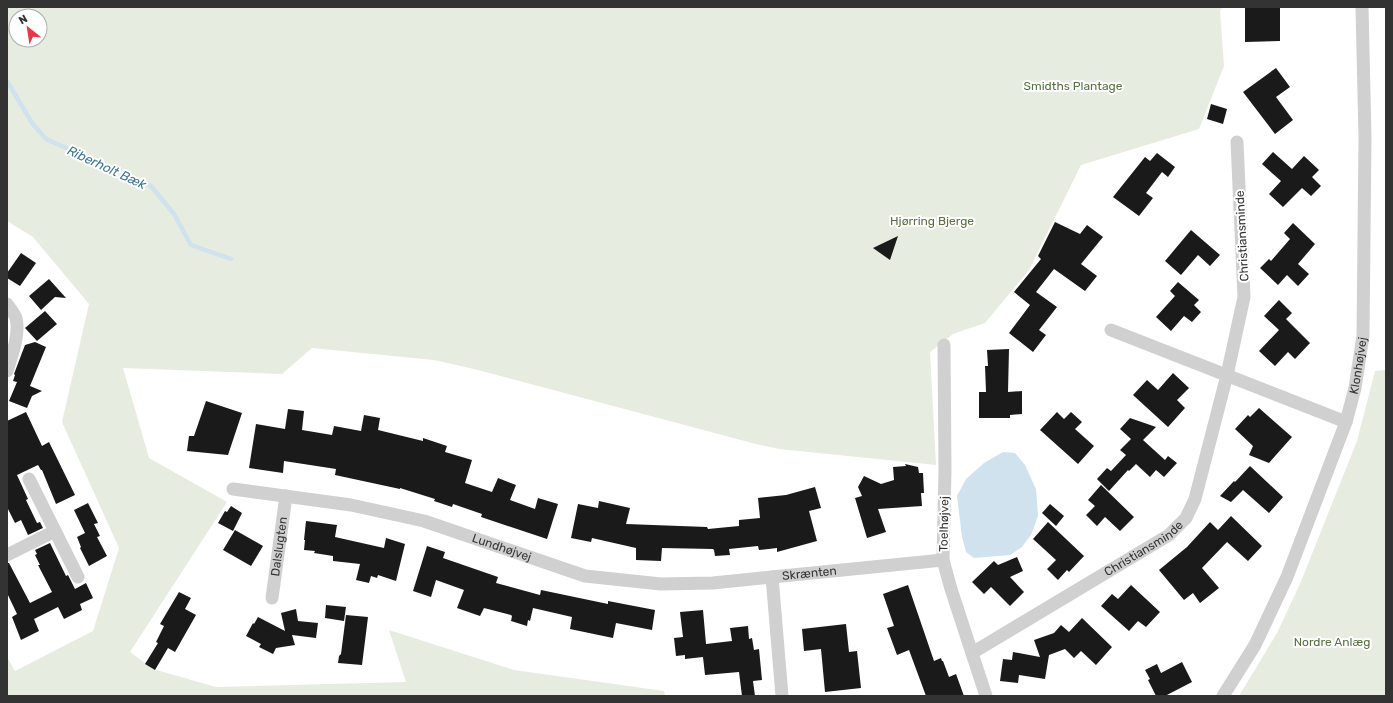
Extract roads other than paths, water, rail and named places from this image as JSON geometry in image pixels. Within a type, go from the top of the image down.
[{"type":"street","name":"Klonhøjvej","points":[[1224,696],[1254,645],[1287,577],[1346,422],[1355,388],[1363,336],[1365,138],[1362,7]]},
{"type":"street","name":"Christiansminde","points":[[972,653],[1169,535],[1186,518],[1195,499],[1227,375],[1244,297],[1237,142]]},
{"type":"street","points":[[7,304],[15,316],[17,330],[7,371]]},
{"type":"street","points":[[1111,330],[1346,422]]},
{"type":"street","name":"Toelhøjvej","points":[[944,345],[945,470],[943,560],[986,696]]},
{"type":"street","points":[[29,479],[78,577]]},
{"type":"street","name":"Lundhøjvej","points":[[233,489],[351,505],[424,521],[585,576],[661,584],[713,583],[772,577]]},
{"type":"street","name":"Dalslugten","points":[[272,598],[286,496]]},
{"type":"street","points":[[7,555],[55,531]]},
{"type":"street","name":"Skrænten","points":[[782,696],[772,577],[943,560]]},
{"type":"water","points":[[1003,452],[1015,453],[1025,465],[1036,489],[1038,516],[1031,535],[1022,547],[1010,555],[974,558],[966,552],[962,537],[957,496],[966,479],[984,463]]},
{"type":"waterway","name":"Riberholt Bæk","points":[[7,81],[32,123],[46,139],[151,186],[174,214],[191,245],[231,259]]},
{"type":"park label","name":"Smidths Plantage","points":[[1073,86]]},
{"type":"park label","name":"Hjørring Bjerge","points":[[932,221]]},
{"type":"park label","name":"Nordre Anlæg","points":[[1332,642]]}]
